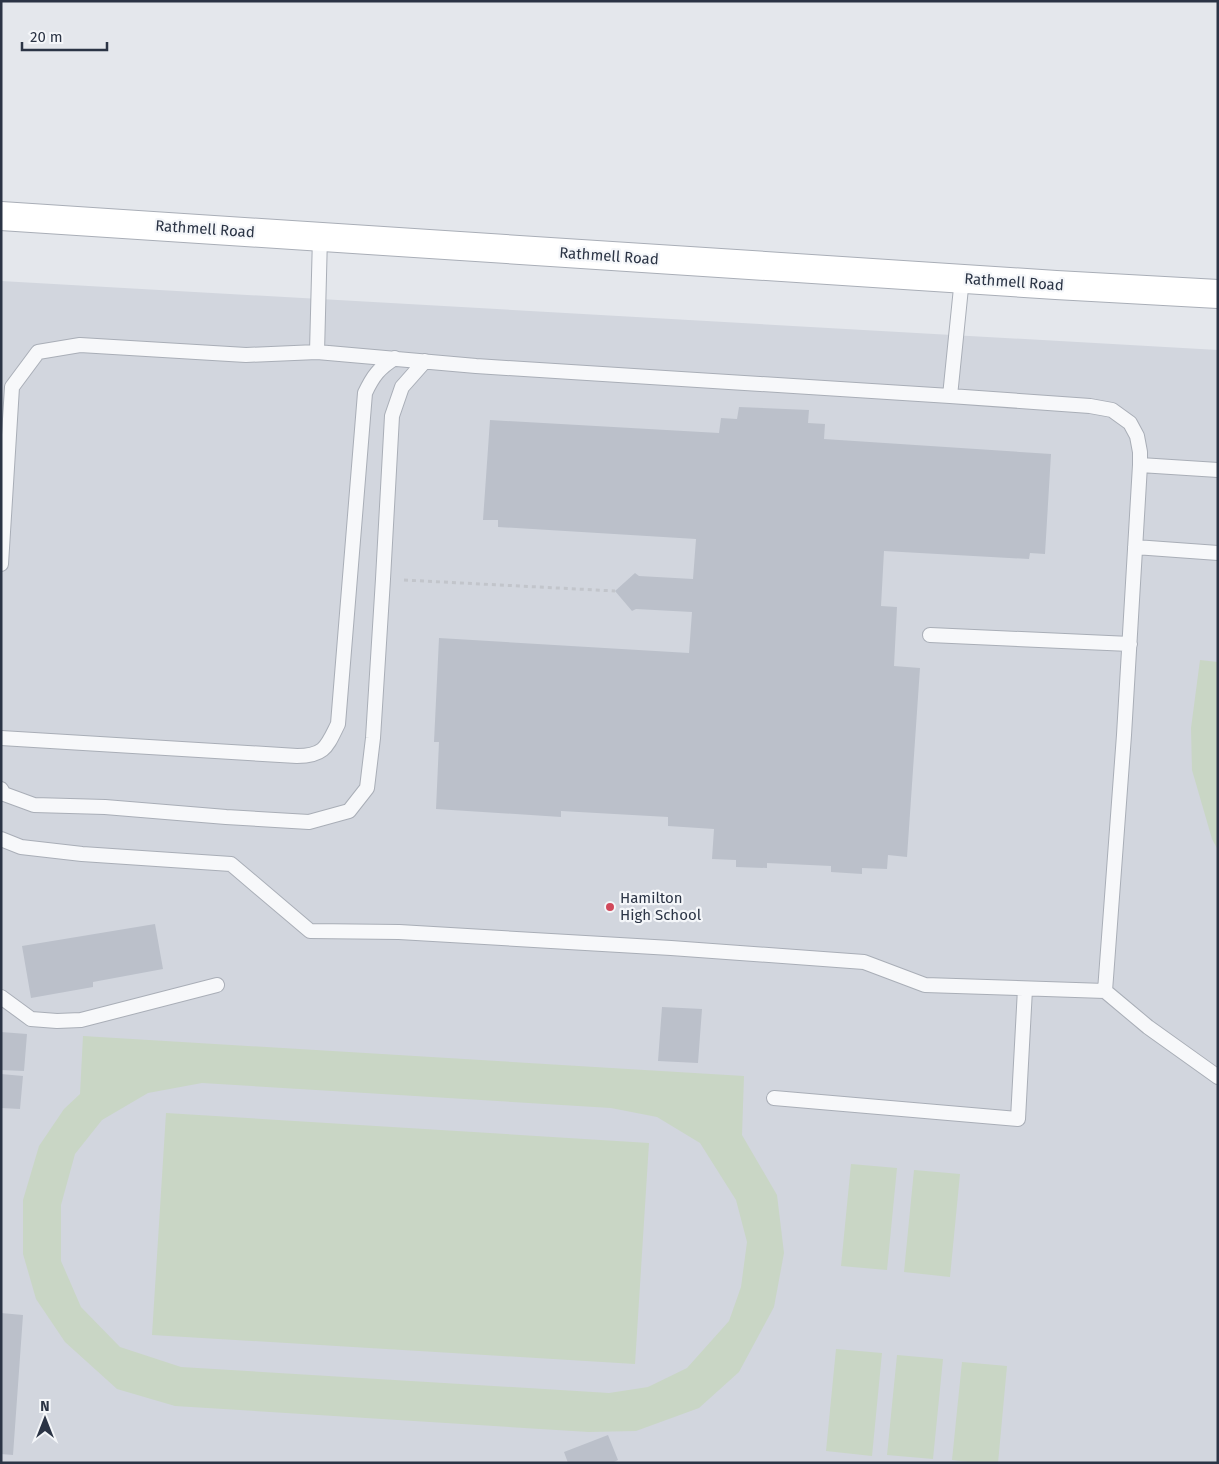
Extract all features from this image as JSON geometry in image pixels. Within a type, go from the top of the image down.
[{"type":"street","name":"Rathmell Road","points":[[1,216],[1218,294]]},
{"type":"lane","points":[[317,352],[320,237]]},
{"type":"lane","points":[[950,396],[962,278]]},
{"type":"lane","points":[[1,564],[12,387],[38,352],[80,345],[246,355],[317,352],[476,366],[950,396],[1090,406],[1112,410],[1130,423],[1137,436],[1140,465],[1130,644],[1105,991]]},
{"type":"lane","points":[[1,738],[297,756],[311,756],[322,751],[338,724],[365,393],[371,380],[383,365],[396,358]]},
{"type":"lane","points":[[1,789],[4,794],[34,805],[105,807],[309,822],[349,811],[366,788],[373,738],[392,416],[402,387],[426,361]]},
{"type":"lane","points":[[1140,465],[1218,470]]},
{"type":"lane","points":[[1135,547],[1218,553]]},
{"type":"lane","points":[[930,635],[1130,644]]},
{"type":"lane","points":[[1,839],[21,847],[82,854],[231,864],[310,931],[399,932],[671,948],[864,962],[925,985],[1105,991],[1148,1027],[1218,1077]]},
{"type":"lane","points":[[1,997],[31,1019],[57,1022],[81,1020],[217,985]]},
{"type":"lane","points":[[774,1098],[1018,1119],[1025,989]]},
{"type":"path","points":[[383,579],[615,591]]},
{"type":"shaded area","name":"Hamilton High School","points":[[1,281],[1218,350],[1218,1463],[1,1463]]},
{"type":"green space","points":[[1200,660],[1218,662],[1218,850],[1212,839],[1192,770],[1191,728]]},
{"type":"green space","points":[[83,1036],[744,1076],[742,1135],[777,1195],[784,1253],[774,1307],[739,1372],[699,1408],[636,1431],[589,1432],[175,1406],[117,1389],[65,1342],[36,1299],[23,1254],[23,1200],[39,1146],[64,1109],[80,1094]],"holes":[[[202,1083],[611,1108],[657,1117],[700,1143],[736,1200],[747,1242],[741,1287],[729,1321],[687,1368],[648,1387],[609,1393],[181,1367],[120,1347],[81,1307],[61,1261],[61,1205],[75,1154],[102,1120],[148,1093]]]},
{"type":"green space","points":[[166,1113],[649,1143],[635,1364],[152,1335]]},
{"type":"green space","points":[[851,1164],[897,1168],[887,1270],[841,1266]]},
{"type":"green space","points":[[914,1170],[960,1174],[950,1277],[904,1272]]},
{"type":"green space","points":[[836,1349],[882,1353],[872,1456],[826,1451]]},
{"type":"green space","points":[[897,1355],[943,1359],[933,1459],[887,1455]]},
{"type":"green space","points":[[962,1362],[1007,1366],[998,1463],[952,1460]]},
{"type":"building","points":[[739,407],[809,410],[808,423],[825,424],[824,439],[1051,454],[1045,554],[1030,553],[1029,559],[884,551],[881,606],[897,607],[894,666],[920,668],[907,857],[888,855],[887,869],[862,868],[862,874],[831,872],[831,866],[767,863],[767,868],[736,867],[736,860],[712,859],[714,829],[668,826],[668,817],[561,811],[561,817],[436,809],[439,742],[434,742],[439,638],[689,653],[692,612],[636,609],[632,611],[615,591],[635,573],[639,576],[693,579],[696,539],[498,527],[498,520],[483,520],[490,420],[719,433],[721,418],[737,419]]},
{"type":"building","points":[[155,924],[163,969],[93,982],[93,987],[31,998],[22,946]]},
{"type":"building","points":[[662,1007],[702,1009],[698,1063],[658,1061]]},
{"type":"building","points":[[1,1032],[27,1034],[24,1071],[1,1070]]},
{"type":"building","points":[[1,1074],[23,1076],[20,1109],[1,1108]]},
{"type":"building","points":[[1,1313],[23,1315],[13,1455],[1,1454]]},
{"type":"building","points":[[608,1435],[618,1460],[612,1463],[568,1463],[564,1452]]},
{"type":"place","name":"Hamilton High School","points":[[610,907]]}]
